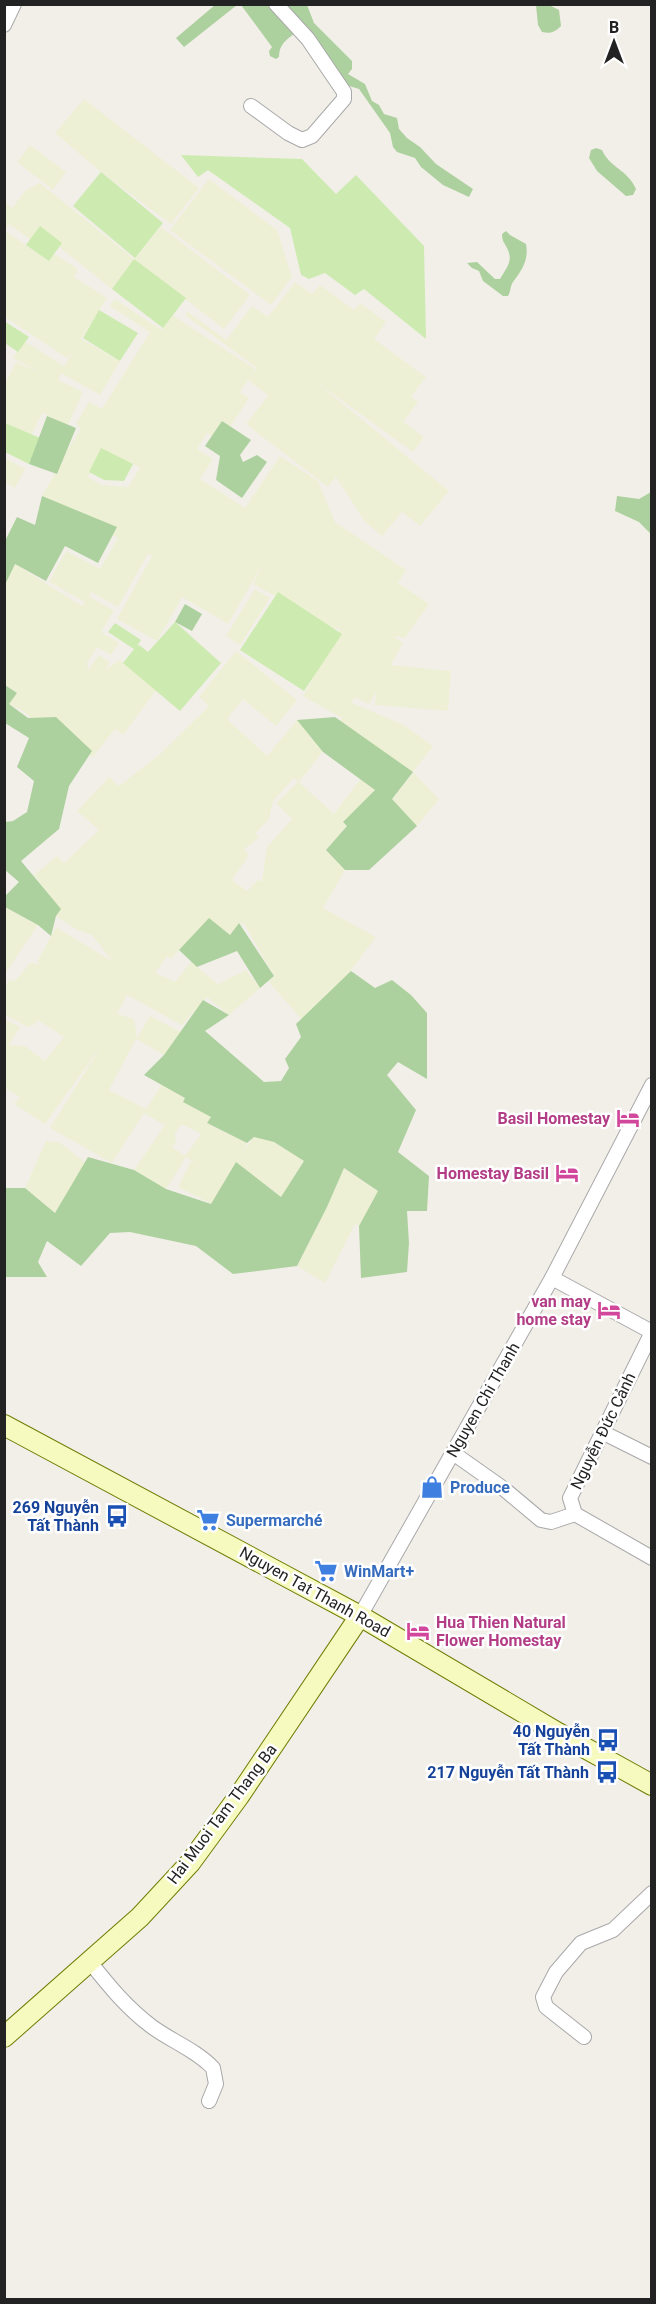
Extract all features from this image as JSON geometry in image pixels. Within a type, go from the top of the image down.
[{"type":"main road","name":"Nguyen Tat Thanh Road","points":[[4,1425],[360,1616],[651,1785]]},
{"type":"main road","name":"Hai Muoi Tam Thang Ba","points":[[4,2037],[140,1917],[190,1863],[239,1796],[360,1616]]},
{"type":"street","points":[[4,25],[14,4]]},
{"type":"street","points":[[250,106],[288,133],[302,140],[312,136],[344,99],[344,92],[308,39],[276,4]]},
{"type":"street","name":"Nguyen Chi Thanh","points":[[360,1616],[552,1278],[651,1085]]},
{"type":"street","points":[[552,1278],[651,1332]]},
{"type":"street","name":"Nguyễn Đức Cảnh","points":[[575,1514],[570,1498],[651,1332]]},
{"type":"street","points":[[602,1432],[651,1457]]},
{"type":"street","points":[[453,1453],[504,1489],[541,1520],[551,1522],[575,1514],[651,1558]]},
{"type":"street","points":[[584,2037],[546,2007],[543,1997],[556,1972],[581,1942],[613,1930],[651,1893]]},
{"type":"street","points":[[90,1962],[133,2012],[201,2057],[213,2068],[216,2084],[209,2101]]},
{"type":"green space","points":[[215,5],[237,5],[184,47],[176,38]]},
{"type":"green space","points":[[241,5],[307,5],[314,23],[352,61],[352,69],[348,74],[365,84],[372,101],[379,105],[384,114],[397,118],[399,129],[407,138],[420,147],[436,164],[473,189],[469,197],[443,185],[421,167],[415,158],[397,152],[393,147],[390,133],[359,89],[346,85],[297,32],[282,45],[279,57],[276,59],[270,56],[269,51],[272,47]]},
{"type":"green space","points":[[536,5],[549,5],[559,10],[561,26],[557,30],[542,32],[538,25]]},
{"type":"green space","points":[[84,99],[199,188],[171,224],[101,172],[55,133]]},
{"type":"green space","points":[[30,145],[66,172],[53,190],[17,162]]},
{"type":"green space","points":[[596,148],[602,150],[609,161],[632,182],[636,189],[633,195],[626,196],[597,171],[589,158],[591,150]]},
{"type":"green space","points":[[181,155],[302,159],[336,194],[356,175],[424,246],[426,339],[364,289],[355,295],[325,273],[309,279],[301,275],[290,228],[208,170],[198,177]]},
{"type":"green space","points":[[101,172],[163,223],[135,258],[73,206]]},
{"type":"green space","points":[[209,179],[277,230],[292,277],[271,305],[170,230]]},
{"type":"green space","points":[[40,183],[134,259],[161,227],[250,295],[224,329],[135,260],[112,289],[38,230],[31,240],[9,224],[5,231],[5,202],[12,208],[26,190]]},
{"type":"green space","points":[[40,226],[62,243],[49,261],[26,245]]},
{"type":"green space","points":[[5,231],[49,261],[54,254],[78,269],[74,277],[107,298],[81,339],[120,361],[100,395],[61,373],[58,380],[83,392],[68,425],[42,413],[31,436],[5,424],[4,386],[16,362],[42,374],[13,358],[24,341],[64,366],[73,352],[67,358],[5,317]]},
{"type":"green space","points":[[506,231],[526,244],[526,255],[508,296],[503,296],[483,281],[479,271],[467,263],[477,262],[495,279],[500,279],[507,268],[510,257],[502,236]]},
{"type":"green space","points":[[134,259],[186,298],[163,328],[112,289]]},
{"type":"green space","points":[[295,282],[312,294],[320,285],[354,310],[360,303],[386,322],[374,339],[426,377],[411,397],[418,402],[403,422],[424,437],[413,452],[315,381],[449,491],[420,526],[402,512],[382,536],[365,522],[336,477],[328,487],[246,424],[268,396],[270,397],[248,380],[240,392],[249,398],[220,442],[207,433],[197,449],[213,459],[200,479],[245,508],[280,456],[318,481],[335,522],[406,570],[398,583],[429,604],[405,638],[393,636],[403,643],[391,665],[451,671],[448,711],[375,705],[376,692],[369,704],[355,697],[348,708],[352,703],[404,725],[433,746],[413,772],[439,799],[417,826],[392,799],[413,773],[339,723],[342,718],[303,696],[340,629],[333,628],[253,584],[264,562],[228,624],[182,597],[157,641],[117,619],[152,556],[148,554],[118,607],[91,592],[89,596],[114,611],[101,632],[119,643],[111,655],[97,647],[87,663],[88,670],[99,655],[110,662],[105,670],[120,660],[158,688],[123,735],[115,729],[92,758],[73,733],[45,729],[20,709],[9,704],[16,693],[5,684],[5,581],[15,564],[82,606],[85,602],[49,582],[66,551],[100,569],[118,538],[42,496],[61,463],[68,466],[60,461],[81,429],[76,423],[89,402],[102,409],[150,332],[110,306],[115,299],[161,330],[172,315],[255,369],[252,375],[257,368],[185,315],[188,312],[226,340],[252,306],[268,317]],"holes":[[[103,453],[126,467],[130,462],[140,468],[128,487],[101,485],[88,477]]]},
{"type":"green space","points":[[99,310],[138,333],[120,361],[83,338]]},
{"type":"green space","points":[[4,321],[29,337],[18,352],[5,343]]},
{"type":"green space","points":[[47,416],[76,428],[57,474],[29,464]]},
{"type":"green space","points":[[222,421],[251,440],[240,455],[243,462],[257,455],[267,462],[242,498],[216,480],[220,456],[205,446]]},
{"type":"green space","points":[[5,423],[40,438],[29,464],[5,452]]},
{"type":"green space","points":[[101,448],[133,464],[124,481],[104,480],[89,472]]},
{"type":"green space","points":[[5,458],[25,469],[15,488],[5,482]]},
{"type":"green space","points":[[651,492],[651,534],[639,522],[615,511],[617,496],[639,499]]},
{"type":"green space","points":[[42,496],[117,527],[98,563],[65,546],[46,581],[15,564],[5,585],[5,541],[17,517],[35,525]]},
{"type":"green space","points":[[255,589],[270,598],[240,645],[226,636]]},
{"type":"green space","points":[[278,592],[342,634],[304,691],[240,650]]},
{"type":"green space","points":[[185,604],[202,614],[192,631],[175,622]]},
{"type":"green space","points":[[175,622],[221,663],[180,711],[123,663],[134,649],[108,632],[115,623],[141,640],[137,646],[139,645],[148,652]]},
{"type":"green space","points":[[236,651],[297,700],[276,726],[243,699],[227,719],[267,756],[297,720],[325,749],[299,782],[334,814],[361,778],[375,790],[344,822],[347,826],[326,850],[345,870],[323,908],[376,937],[341,983],[302,1020],[269,982],[274,976],[245,925],[239,923],[230,935],[209,919],[171,959],[167,956],[155,973],[175,982],[191,962],[218,984],[246,970],[260,988],[229,1015],[207,997],[182,1025],[127,995],[117,1014],[134,1019],[137,1038],[150,1016],[181,1032],[164,1055],[136,1039],[109,1090],[146,1109],[162,1084],[186,1098],[183,1102],[212,1117],[208,1124],[247,1143],[244,1150],[254,1137],[274,1142],[304,1161],[281,1198],[236,1162],[211,1204],[178,1187],[191,1161],[201,1166],[186,1157],[166,1189],[134,1170],[169,1119],[164,1125],[144,1113],[112,1163],[50,1128],[101,1046],[45,1124],[14,1104],[20,1097],[5,1088],[4,1019],[20,1027],[9,1045],[25,1046],[45,1061],[64,1037],[38,1020],[28,1027],[5,1015],[5,987],[9,980],[15,981],[30,963],[41,964],[37,962],[56,927],[113,962],[92,935],[77,930],[56,916],[54,902],[34,875],[57,856],[64,863],[99,830],[77,811],[109,777],[119,786],[159,755],[209,706],[199,697]],"holes":[[[294,778],[298,782],[276,803],[292,819],[267,847],[262,881],[258,880],[247,891],[232,880],[249,855],[244,849],[260,837],[255,834],[269,819],[273,801]],[[184,1125],[201,1134],[185,1156],[172,1147],[176,1143],[175,1133],[180,1126]]]},
{"type":"green space","points":[[5,685],[17,693],[9,704],[28,718],[56,717],[92,751],[69,786],[59,829],[21,861],[61,909],[56,916],[51,936],[38,925],[5,907],[5,896],[19,882],[5,870],[5,822],[13,821],[27,812],[34,781],[17,767],[29,738],[5,723]]},
{"type":"green space","points":[[335,717],[413,772],[392,799],[417,826],[369,870],[345,870],[326,850],[347,826],[343,822],[375,790],[323,752],[297,720]]},
{"type":"green space","points":[[5,907],[38,925],[5,974]]},
{"type":"green space","points":[[209,918],[230,935],[239,923],[274,976],[260,988],[237,951],[197,967],[179,950]]},
{"type":"green space","points":[[351,971],[375,988],[392,980],[411,995],[427,1013],[427,1079],[398,1062],[387,1075],[416,1110],[398,1152],[429,1176],[427,1211],[407,1211],[409,1243],[407,1272],[361,1278],[359,1226],[378,1191],[344,1168],[297,1266],[233,1274],[196,1246],[130,1232],[110,1233],[81,1266],[47,1241],[38,1262],[47,1277],[5,1277],[5,1188],[25,1188],[55,1213],[88,1157],[134,1170],[166,1189],[211,1204],[236,1162],[281,1197],[304,1161],[274,1142],[254,1137],[247,1143],[207,1123],[211,1117],[183,1102],[185,1098],[144,1075],[164,1055],[203,1000],[229,1015],[205,1031],[264,1082],[281,1081],[289,1068],[285,1059],[301,1037],[296,1024]]},
{"type":"green space","points":[[46,1141],[59,1142],[86,1163],[55,1213],[25,1188]]},
{"type":"green space","points":[[343,1168],[378,1191],[359,1226],[355,1224],[325,1283],[297,1266],[327,1207]]},
{"type":"place","name":"Basil Homestay","points":[[628,1118]]},
{"type":"place","name":"Homestay Basil","points":[[567,1173]]},
{"type":"place","name":"van may home stay","points":[[609,1310]]},
{"type":"place","name":"Produce","points":[[432,1487]]},
{"type":"place","name":"269 Nguyễn Tất Thành","points":[[117,1516]]},
{"type":"place","name":"Supermarché","points":[[208,1520]]},
{"type":"place","name":"WinMart+","points":[[326,1571]]},
{"type":"place","name":"Hua Thien Natural Flower Homestay","points":[[418,1631]]},
{"type":"place","name":"40 Nguyễn Tất Thành","points":[[608,1740]]},
{"type":"place","name":"217 Nguyễn Tất Thành","points":[[607,1772]]}]
